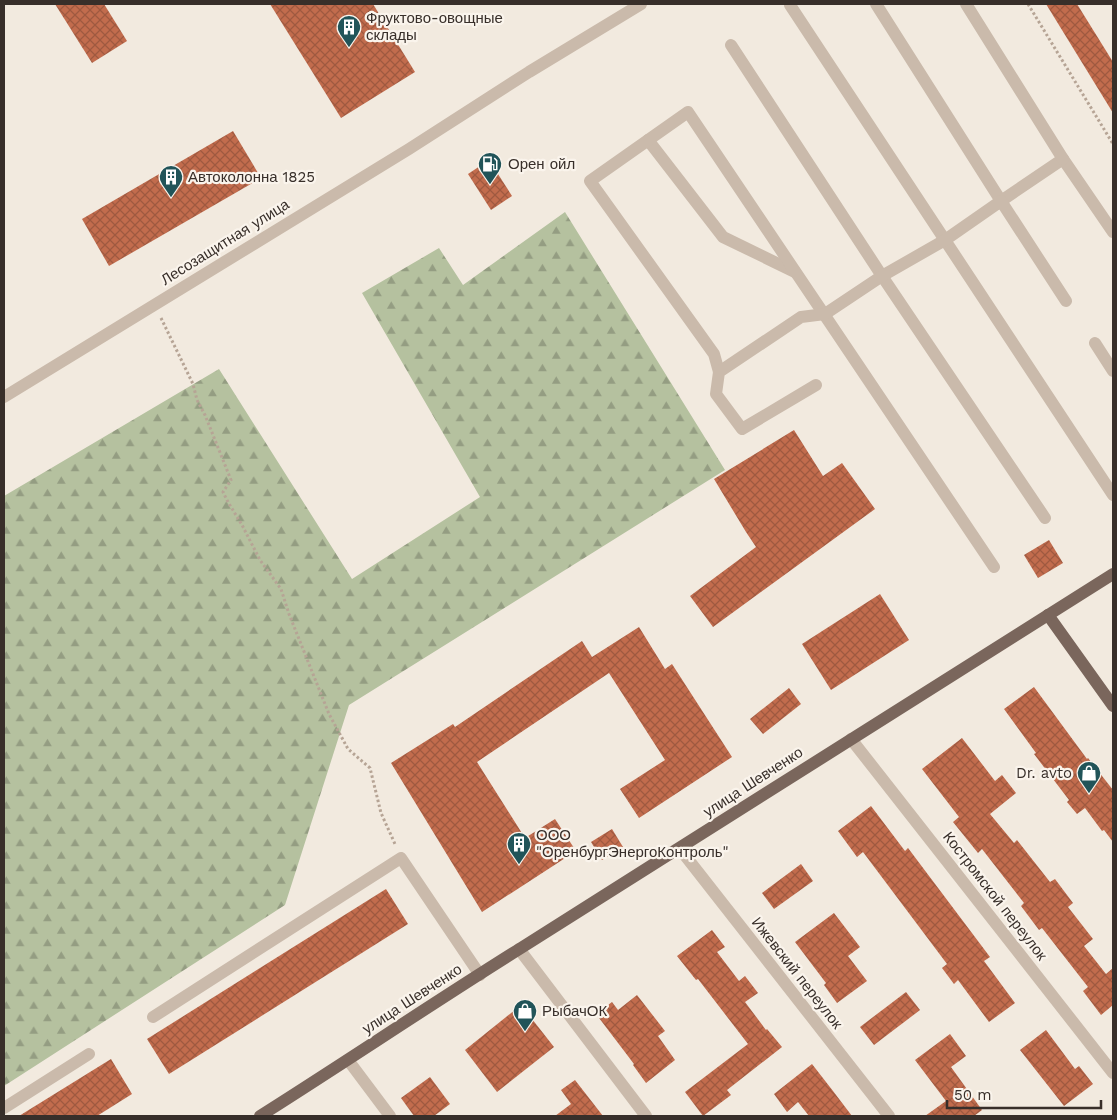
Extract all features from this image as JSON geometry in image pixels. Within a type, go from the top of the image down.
[{"type":"main road","name":"улица Шевченко","points":[[260,1116],[519,949],[1113,574]]},
{"type":"main road","points":[[1048,615],[1113,706]]},
{"type":"street","name":"Лесозащитная улица","points":[[4,398],[641,4]]},
{"type":"street","points":[[876,4],[1066,301]]},
{"type":"street","points":[[966,4],[1063,159],[1113,232]]},
{"type":"street","points":[[790,6],[1113,495]]},
{"type":"street","points":[[731,45],[882,276],[1045,518]]},
{"type":"street","points":[[816,385],[742,429],[716,394],[719,372],[714,354],[590,181],[688,112],[994,568]]},
{"type":"street","points":[[648,140],[723,237],[797,273]]},
{"type":"street","points":[[719,372],[802,317],[824,314],[882,276],[945,240],[1063,159]]},
{"type":"street","points":[[1094,343],[1113,371]]},
{"type":"street","name":"Костромской переулок","points":[[852,739],[1113,1073]]},
{"type":"street","name":"Ижевский переулок","points":[[680,849],[889,1116]]},
{"type":"street","points":[[153,1017],[401,858],[480,975]]},
{"type":"street","points":[[519,949],[646,1116]]},
{"type":"street","points":[[4,1108],[89,1054]]},
{"type":"street","points":[[348,1060],[390,1116]]},
{"type":"path","points":[[1028,4],[1113,144]]},
{"type":"path","points":[[154,305],[193,384],[197,400],[231,480],[223,492],[260,560],[281,590],[329,714],[348,749],[370,768],[381,813],[401,858]]},
{"type":"green space","points":[[565,212],[725,470],[349,705],[285,905],[4,1086],[4,496],[219,369],[352,579],[480,497],[362,293],[439,248],[463,285]]},
{"type":"building","points":[[55,4],[104,4],[127,41],[92,63]]},
{"type":"building","name":"Фруктово-овощные склады","points":[[270,4],[373,4],[415,72],[341,118]]},
{"type":"building","points":[[1046,4],[1077,4],[1113,62],[1113,113]]},
{"type":"building","name":"Автоколонна 1825","points":[[233,131],[261,178],[109,266],[82,219]]},
{"type":"building","name":"Орен ойл","points":[[489,160],[512,196],[491,210],[468,174]]},
{"type":"building","points":[[794,430],[823,476],[842,463],[875,509],[713,627],[690,596],[756,547],[714,479]]},
{"type":"building","points":[[1049,540],[1063,563],[1038,578],[1024,555]]},
{"type":"building","points":[[880,594],[909,640],[831,690],[802,644]]},
{"type":"building","points":[[639,627],[665,669],[672,664],[732,757],[639,818],[620,789],[665,760],[609,673],[477,762],[525,838],[555,819],[576,851],[482,912],[391,763],[453,724],[455,727],[582,641],[592,657]]},
{"type":"building","points":[[1034,687],[1087,759],[1113,790],[1113,842],[1085,808],[1077,814],[1067,802],[1069,800],[1034,754],[1036,753],[1004,709]]},
{"type":"building","points":[[789,688],[801,704],[763,734],[750,719]]},
{"type":"building","points":[[962,738],[995,781],[1002,775],[1016,793],[990,814],[1014,843],[1017,840],[1050,882],[1055,879],[1073,903],[1068,907],[1093,939],[1084,946],[1106,974],[1113,968],[1113,1005],[1101,1015],[1083,991],[1088,987],[1042,928],[1039,930],[1021,906],[1024,903],[982,849],[978,853],[953,822],[959,817],[922,769]]},
{"type":"building","points":[[871,806],[905,851],[908,848],[990,957],[984,961],[1015,1003],[989,1022],[958,980],[954,984],[942,968],[947,964],[863,852],[857,857],[838,831]]},
{"type":"building","points":[[612,829],[623,847],[602,860],[591,842]]},
{"type":"building","points":[[801,864],[813,881],[774,909],[762,893]]},
{"type":"building","points":[[386,889],[408,924],[169,1074],[147,1039]]},
{"type":"building","points":[[834,913],[860,947],[848,956],[867,981],[837,1003],[824,985],[826,983],[795,942]]},
{"type":"building","points":[[712,930],[725,947],[717,952],[739,981],[745,976],[758,993],[745,1002],[766,1030],[782,1047],[727,1090],[731,1095],[703,1116],[685,1092],[748,1044],[698,979],[696,980],[677,956]]},
{"type":"building","points":[[906,992],[920,1010],[874,1045],[860,1027]]},
{"type":"building","points":[[637,995],[665,1031],[658,1036],[675,1060],[646,1083],[596,1014],[612,1002],[618,1010]]},
{"type":"building","points":[[521,1005],[554,1047],[497,1092],[465,1050]]},
{"type":"building","points":[[1046,1030],[1075,1069],[1079,1066],[1093,1084],[1064,1106],[1020,1050]]},
{"type":"building","points":[[950,1034],[966,1056],[951,1067],[982,1110],[974,1116],[925,1116],[946,1101],[915,1060]]},
{"type":"building","points":[[111,1059],[132,1094],[97,1116],[19,1116]]},
{"type":"building","points":[[812,1064],[852,1116],[809,1116],[798,1102],[787,1112],[774,1094]]},
{"type":"building","points":[[430,1077],[450,1104],[434,1116],[414,1116],[401,1098]]},
{"type":"building","points":[[575,1080],[603,1116],[555,1116],[571,1104],[561,1090]]},
{"type":"place","name":"Фруктово-овощные склады","points":[[349,48]]},
{"type":"place","name":"Орен ойл","points":[[490,185]]},
{"type":"place","name":"Автоколонна 1825","points":[[171,198]]},
{"type":"place","name":"Dr. avto","points":[[1089,794]]},
{"type":"place","name":"ООО \"ОренбургЭнергоКонтроль\"","points":[[519,865]]},
{"type":"place","name":"РыбачОК","points":[[525,1032]]}]
